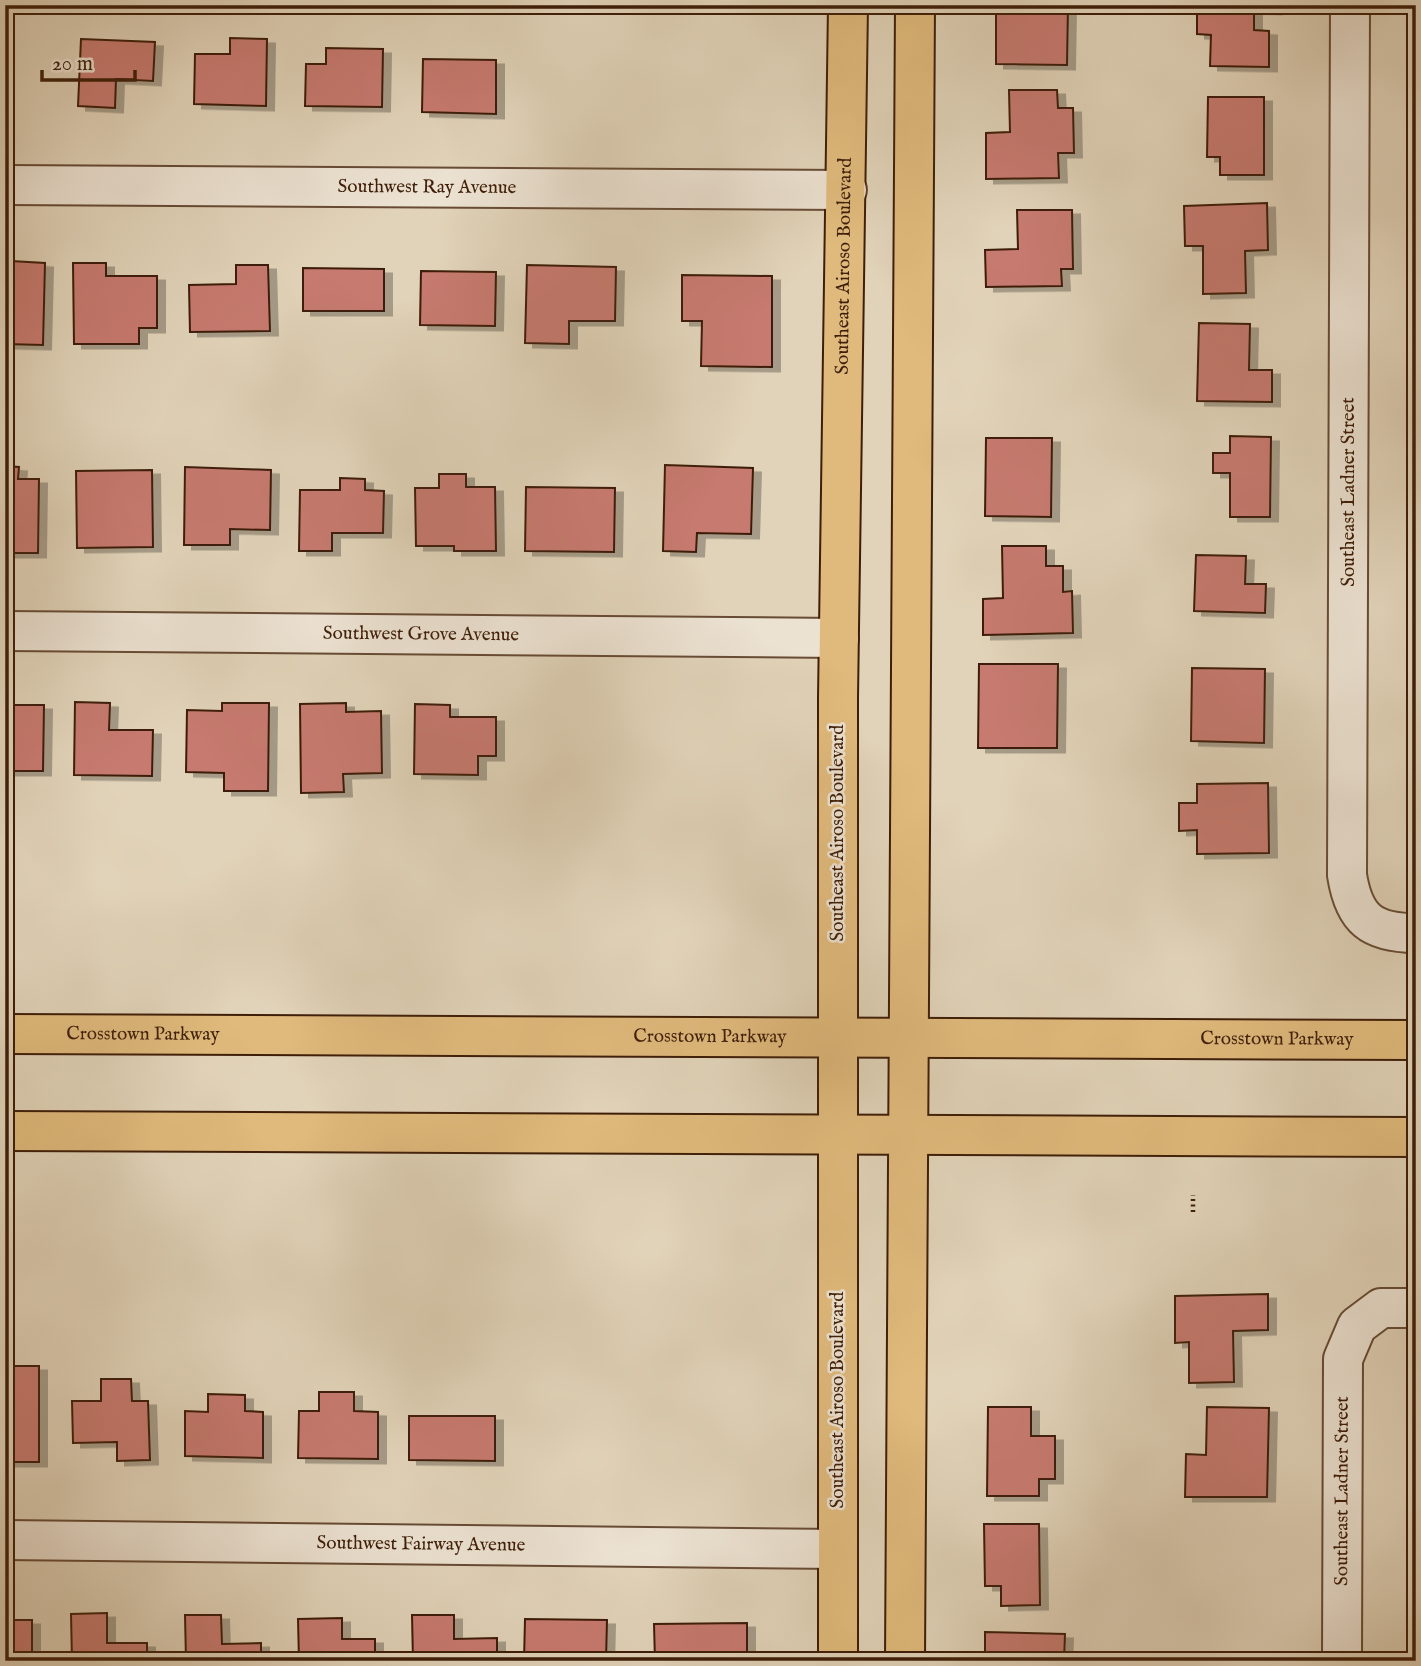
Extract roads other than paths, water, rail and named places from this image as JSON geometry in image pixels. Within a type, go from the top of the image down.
[{"type":"main road","name":"Southeast Airoso Boulevard","points":[[838,1661],[839,638],[848,5]]},
{"type":"main road","points":[[905,1661],[915,5]]},
{"type":"main road","name":"Crosstown Parkway","points":[[5,1034],[1416,1040]]},
{"type":"main road","points":[[5,1132],[1416,1137]]},
{"type":"street","name":"Southeast Ladner Street","points":[[1350,5],[1347,875],[1351,898],[1361,915],[1380,928],[1396,933],[1416,933]]},
{"type":"street","name":"Southwest Ray Avenue","points":[[5,185],[847,190]]},
{"type":"street","name":"Southwest Grove Avenue","points":[[5,631],[839,638]]},
{"type":"street","name":"Southeast Ladner Street","points":[[1342,1661],[1343,1359],[1357,1326],[1381,1308],[1416,1308]]},
{"type":"street","name":"Southwest Fairway Avenue","points":[[5,1540],[838,1549]]}]
